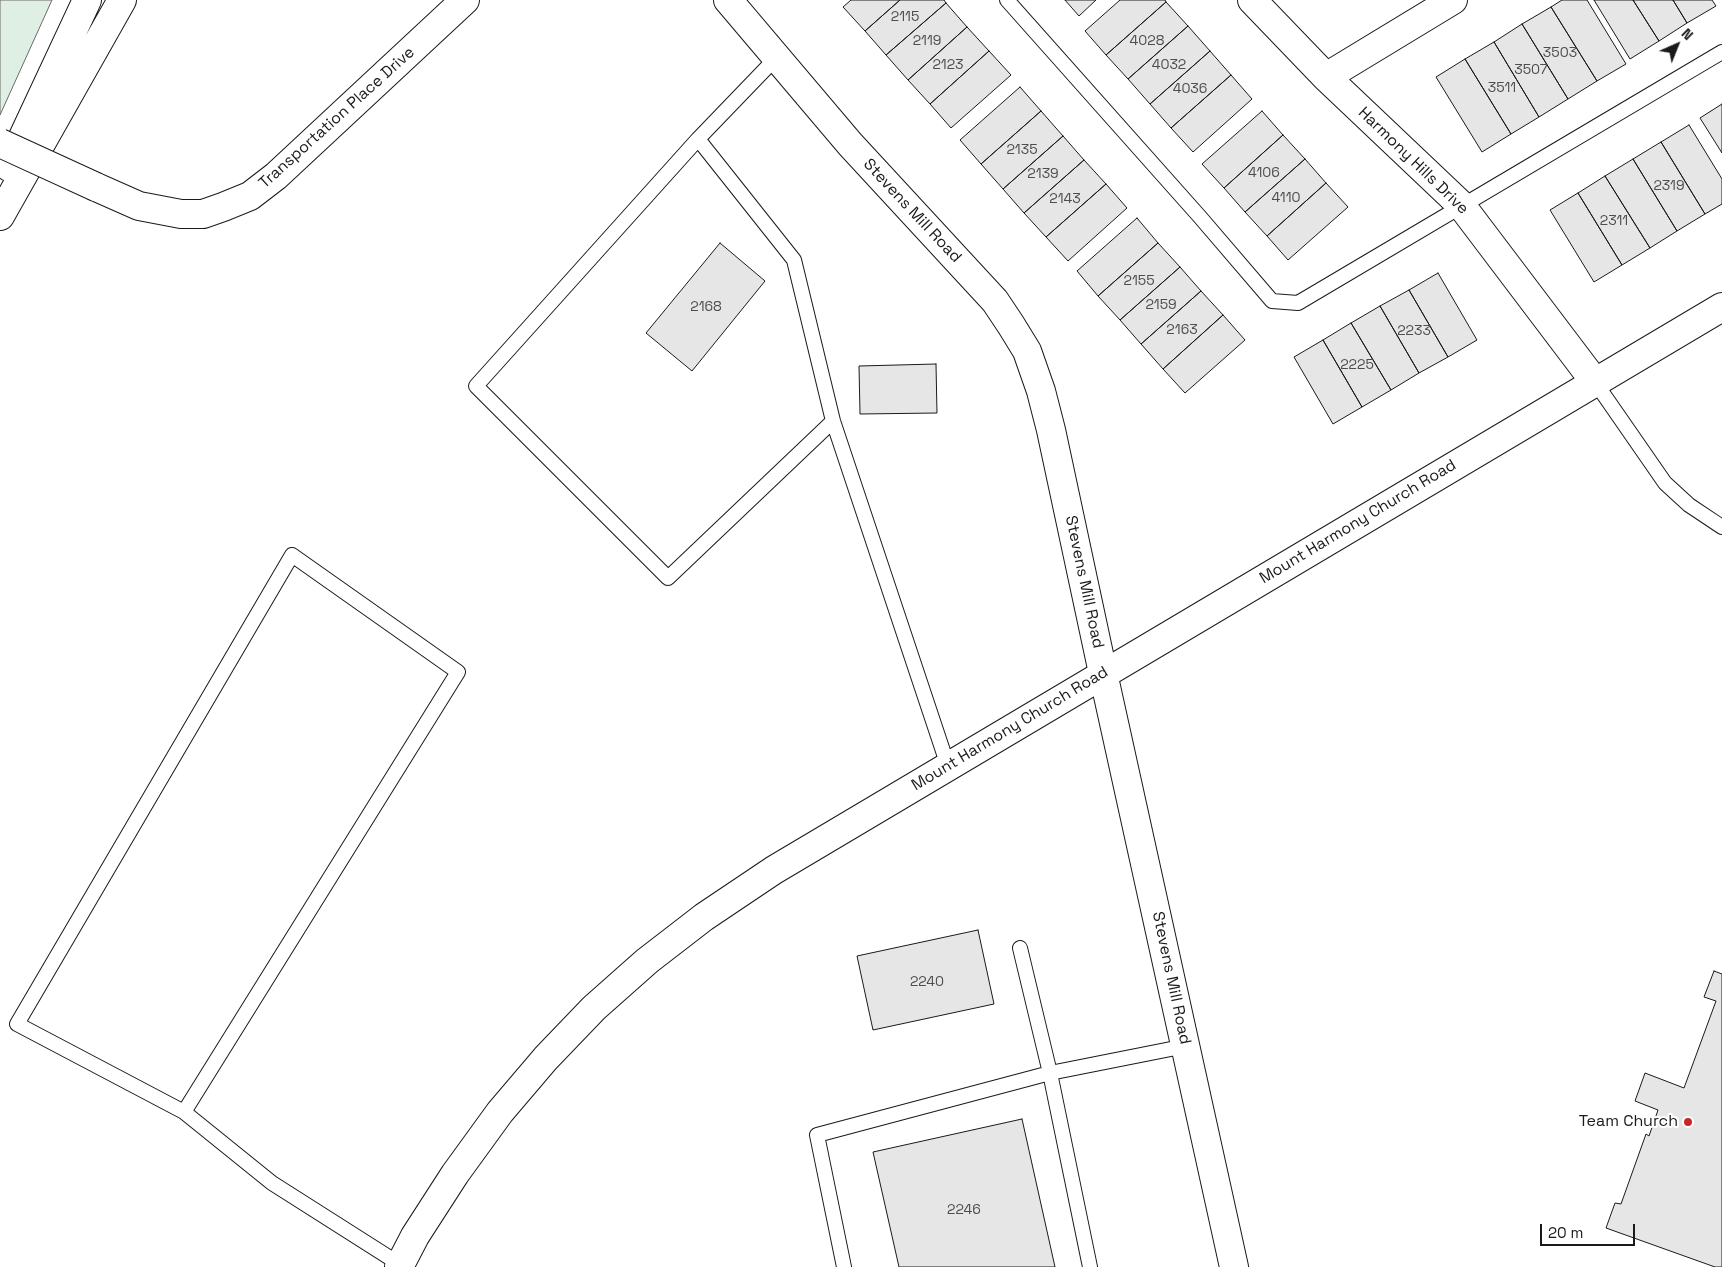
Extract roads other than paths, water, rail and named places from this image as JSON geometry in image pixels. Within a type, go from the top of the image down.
[{"type":"main road","points":[[0,187],[86,0]]},
{"type":"main road","points":[[0,216],[122,0]]},
{"type":"main road","name":"Transportation Place Drive","points":[[0,143],[140,206],[181,214],[203,214],[223,208],[250,196],[276,176],[465,0]]},
{"type":"main road","name":"Harmony Hills Drive","points":[[1252,0],[1326,77],[1461,205],[1595,382]]},
{"type":"main road","points":[[1326,77],[1453,0]]},
{"type":"main road","name":"Stevens Mill Road","points":[[738,4],[776,58],[889,188],[995,301],[1027,351],[1041,391],[1051,430],[1234,1267]]},
{"type":"main road","name":"Mount Harmony Church Road","points":[[400,1266],[415,1236],[455,1174],[500,1112],[546,1058],[594,1008],[647,961],[704,917],[774,870],[1722,307]]},
{"type":"lane","points":[[1007,0],[1272,301],[1298,303],[1722,52]]},
{"type":"lane","points":[[776,58],[698,140],[476,386],[668,578],[833,421]]},
{"type":"lane","points":[[698,140],[794,260],[833,421],[948,766]]},
{"type":"lane","points":[[1595,382],[1665,483],[1722,527]]},
{"type":"lane","points":[[184,1112],[458,672],[292,555],[17,1024],[184,1112],[272,1182],[400,1266]]},
{"type":"lane","points":[[1020,948],[1050,1073],[1090,1267]]},
{"type":"lane","points":[[844,1267],[817,1135],[1050,1073],[1186,1046]]},
{"type":"place","name":"Team Church","points":[[1688,1122]]}]
